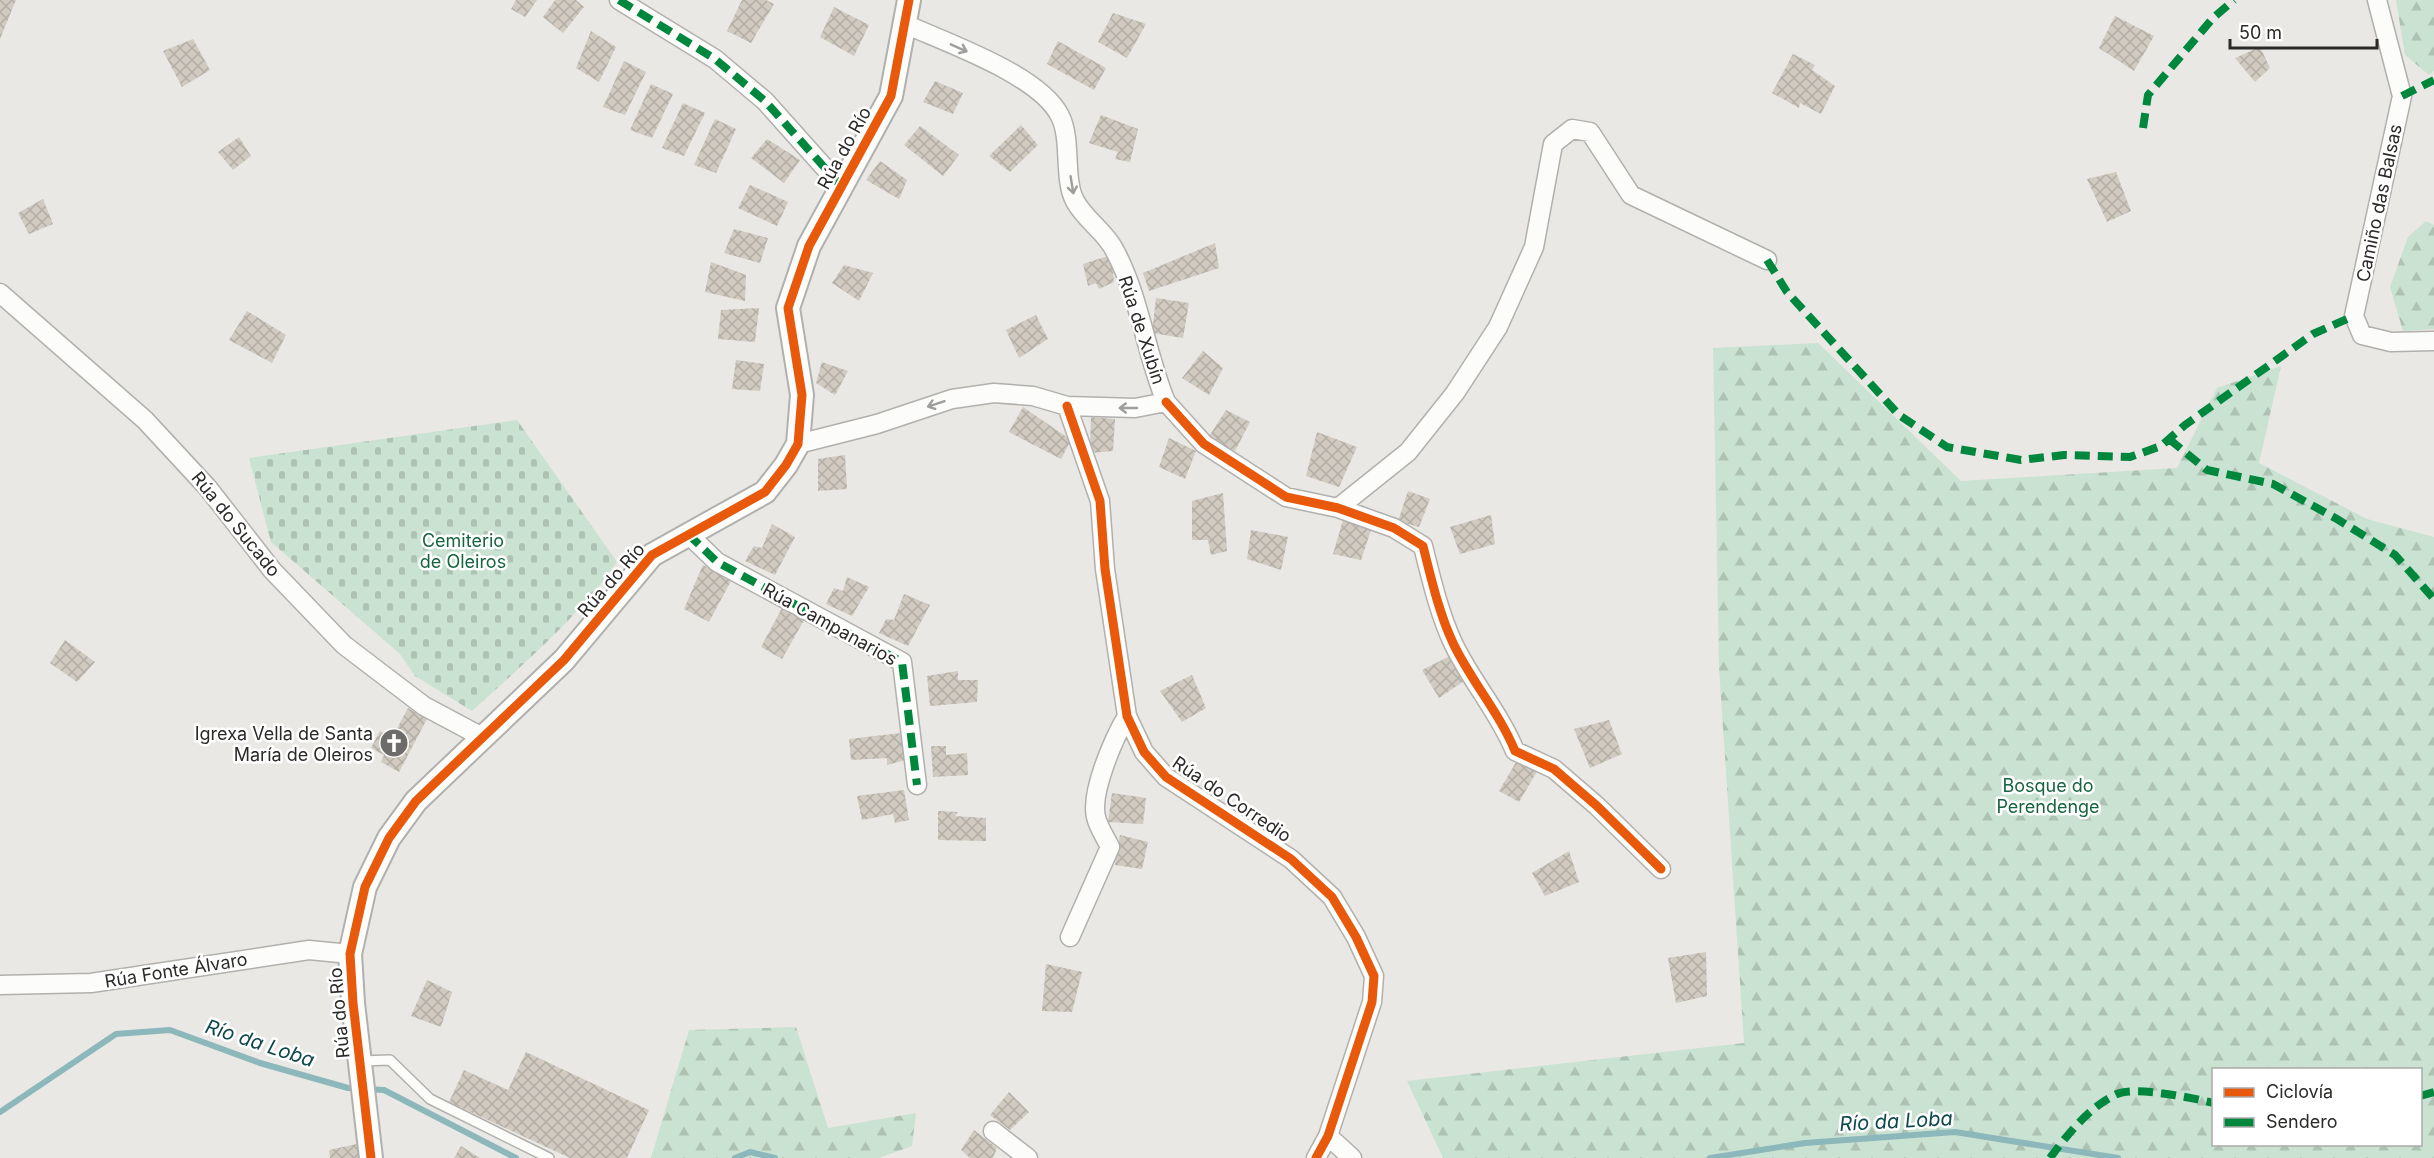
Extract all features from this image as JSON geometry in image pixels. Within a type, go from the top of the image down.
[{"type":"street","points":[[619,0],[715,59],[765,101],[841,186]]},
{"type":"street","name":"Rúa do Río","points":[[371,1158],[351,954],[365,887],[389,838],[416,801],[564,660],[652,555],[765,492],[798,444],[802,395],[788,308],[809,246],[891,96],[909,0]]},
{"type":"street","name":"Camiño das Balsas","points":[[2377,0],[2402,96],[2354,316],[2362,335],[2391,342],[2434,341]]},
{"type":"street","name":"Rúa de Xubín","points":[[798,444],[962,398],[994,393],[1033,396],[1067,406],[1135,408],[1166,402],[1153,370],[1137,308],[1115,250],[1075,200],[1061,117],[1041,92],[989,61],[906,24]]},
{"type":"street","points":[[1338,508],[1408,452],[1455,393],[1498,327],[1534,247],[1553,144],[1572,129],[1590,132],[1631,195],[1767,260]]},
{"type":"street","name":"Rúa do Sucado","points":[[0,293],[145,420],[208,489],[272,570],[344,645],[424,706],[484,738]]},
{"type":"street","points":[[1166,402],[1204,444],[1286,497],[1338,508],[1394,528],[1423,546],[1432,584],[1453,643],[1504,725],[1515,751],[1554,769],[1597,806],[1660,869]]},
{"type":"street","name":"Rúa do Corredio","points":[[1067,406],[1100,501],[1105,570],[1127,716],[1144,752],[1166,777],[1291,859],[1332,897],[1356,937],[1374,976],[1372,1002],[1328,1136],[1316,1158]]},
{"type":"street","name":"Rúa Campanarios","points":[[688,534],[717,562],[902,662],[917,784]]},
{"type":"street","points":[[1070,937],[1110,847],[1095,816],[1098,792],[1110,746],[1127,716]]},
{"type":"street","name":"Rúa Fonte Álvaro","points":[[0,985],[91,983],[309,950],[351,954]]},
{"type":"street","points":[[993,1131],[1028,1158]]},
{"type":"street","points":[[1328,1136],[1352,1158]]},
{"type":"lane","points":[[360,1061],[390,1060],[430,1099],[549,1158]]},
{"type":"green space","points":[[2396,0],[2434,0],[2434,71],[2429,75],[2405,55]]},
{"type":"green space","points":[[2426,221],[2434,225],[2434,329],[2403,331],[2390,287],[2408,237]]},
{"type":"green space","name":"Bosque do Perendenge","points":[[1818,343],[1961,481],[2177,468],[2217,388],[2281,366],[2259,463],[2367,519],[2434,537],[2434,1158],[1443,1158],[1407,1081],[1744,1043],[1719,667],[1713,348]]},
{"type":"green space","name":"Cemiterio de Oleiros","points":[[517,420],[617,562],[567,622],[472,711],[415,676],[400,654],[271,542],[249,458]]},
{"type":"green space","points":[[796,1027],[828,1128],[916,1113],[912,1146],[879,1158],[651,1158],[689,1030]]},
{"type":"building","points":[[0,0],[16,0],[0,39]]},
{"type":"building","points":[[516,0],[537,0],[525,17],[511,9]]},
{"type":"building","points":[[555,0],[576,0],[584,7],[563,33],[543,17]]},
{"type":"building","points":[[742,0],[766,0],[774,4],[751,43],[727,31]]},
{"type":"building","points":[[834,7],[869,25],[854,56],[820,37]]},
{"type":"building","points":[[1113,13],[1146,24],[1127,58],[1098,42]]},
{"type":"building","points":[[2115,16],[2154,36],[2134,71],[2099,48]]},
{"type":"building","points":[[591,31],[616,47],[599,82],[576,68]]},
{"type":"building","points":[[193,39],[210,70],[182,87],[163,51]]},
{"type":"building","points":[[1058,41],[1106,68],[1094,90],[1047,64]]},
{"type":"building","points":[[2260,47],[2270,68],[2255,82],[2235,58]]},
{"type":"building","points":[[1793,54],[1815,65],[1812,70],[1835,86],[1821,114],[1800,103],[1799,108],[1772,93]]},
{"type":"building","points":[[624,61],[646,72],[625,115],[603,107]]},
{"type":"building","points":[[935,81],[963,93],[953,114],[923,102]]},
{"type":"building","points":[[651,84],[673,94],[652,138],[630,130]]},
{"type":"building","points":[[683,103],[705,113],[684,156],[662,148]]},
{"type":"building","points":[[1101,115],[1138,129],[1130,162],[1115,159],[1118,152],[1089,143]]},
{"type":"building","points":[[715,119],[736,129],[716,173],[694,165]]},
{"type":"building","points":[[1021,125],[1038,145],[1010,172],[989,156]]},
{"type":"building","points":[[920,126],[959,155],[943,176],[904,145]]},
{"type":"building","points":[[239,137],[251,156],[233,170],[218,152]]},
{"type":"building","points":[[767,139],[800,160],[784,183],[751,158]]},
{"type":"building","points":[[880,161],[907,180],[899,199],[866,180]]},
{"type":"building","points":[[2116,172],[2131,211],[2107,222],[2087,179]]},
{"type":"building","points":[[750,185],[788,202],[777,226],[738,208]]},
{"type":"building","points":[[43,199],[53,224],[29,234],[18,213]]},
{"type":"building","points":[[734,229],[768,238],[760,263],[724,253]]},
{"type":"building","points":[[1215,243],[1219,268],[1149,291],[1143,273]]},
{"type":"building","points":[[1111,255],[1114,282],[1099,289],[1096,283],[1088,286],[1083,264]]},
{"type":"building","points":[[711,262],[746,275],[745,301],[705,292]]},
{"type":"building","points":[[844,265],[873,273],[859,301],[832,283]]},
{"type":"building","points":[[1156,298],[1189,303],[1183,338],[1152,333]]},
{"type":"building","points":[[759,308],[755,342],[718,339],[721,310]]},
{"type":"building","points":[[247,311],[286,335],[272,363],[229,340]]},
{"type":"building","points":[[1036,315],[1048,339],[1019,358],[1006,330]]},
{"type":"building","points":[[1203,351],[1223,368],[1209,395],[1182,378]]},
{"type":"building","points":[[736,360],[764,364],[760,391],[732,389]]},
{"type":"building","points":[[822,362],[848,371],[835,395],[816,383]]},
{"type":"building","points":[[1023,407],[1071,440],[1061,459],[1009,432]]},
{"type":"building","points":[[1226,410],[1250,422],[1235,451],[1208,438]]},
{"type":"building","points":[[1091,417],[1115,419],[1113,451],[1090,453]]},
{"type":"building","points":[[1317,432],[1357,447],[1339,487],[1306,476]]},
{"type":"building","points":[[1169,438],[1196,451],[1185,479],[1159,467]]},
{"type":"building","points":[[845,455],[847,489],[818,491],[818,459]]},
{"type":"building","points":[[1408,491],[1430,499],[1419,527],[1398,521]]},
{"type":"building","points":[[1223,493],[1227,551],[1211,555],[1208,540],[1192,540],[1192,501]]},
{"type":"building","points":[[1491,515],[1495,544],[1460,554],[1450,527]]},
{"type":"building","points":[[1343,520],[1371,530],[1361,560],[1333,554]]},
{"type":"building","points":[[772,524],[795,537],[775,575],[745,561],[754,546],[762,548]]},
{"type":"building","points":[[1251,530],[1288,537],[1281,570],[1247,559]]},
{"type":"building","points":[[703,565],[732,579],[709,622],[684,609]]},
{"type":"building","points":[[847,577],[869,587],[852,616],[826,604],[834,588],[843,591]]},
{"type":"building","points":[[904,594],[930,605],[908,646],[879,633],[886,619],[894,620]]},
{"type":"building","points":[[782,608],[804,620],[782,659],[761,647]]},
{"type":"building","points":[[65,640],[95,662],[77,682],[50,663]]},
{"type":"building","points":[[1450,656],[1464,681],[1439,698],[1422,670]]},
{"type":"building","points":[[958,671],[958,680],[978,680],[977,702],[930,706],[927,676]]},
{"type":"building","points":[[1192,675],[1206,708],[1182,722],[1160,691]]},
{"type":"building","name":"Igrexa Vella de Santa María de Oleiros","points":[[408,708],[427,719],[399,772],[381,762],[384,755],[371,748],[380,731],[392,738]]},
{"type":"building","points":[[1609,720],[1622,754],[1590,768],[1574,729]]},
{"type":"building","points":[[901,733],[906,760],[887,765],[887,758],[851,760],[849,739]]},
{"type":"building","points":[[931,746],[946,746],[946,755],[967,753],[968,775],[933,777]]},
{"type":"building","points":[[1518,759],[1539,768],[1519,802],[1499,791]]},
{"type":"building","points":[[904,790],[909,820],[895,823],[893,814],[862,820],[857,796]]},
{"type":"building","points":[[1112,793],[1146,798],[1143,824],[1108,822]]},
{"type":"building","points":[[938,811],[958,812],[955,816],[986,818],[986,841],[938,840]]},
{"type":"building","points":[[1120,835],[1148,842],[1142,869],[1115,865]]},
{"type":"building","points":[[1569,851],[1579,882],[1545,896],[1532,873]]},
{"type":"building","points":[[1706,952],[1707,996],[1676,1003],[1668,958]]},
{"type":"building","points":[[1046,964],[1082,972],[1072,1012],[1042,1011]]},
{"type":"building","points":[[427,980],[452,992],[441,1027],[411,1016]]},
{"type":"building","points":[[526,1052],[649,1110],[627,1158],[570,1158],[449,1102],[464,1070],[508,1090]]},
{"type":"building","points":[[1009,1092],[1029,1112],[1010,1130],[990,1115]]},
{"type":"building","points":[[974,1130],[997,1148],[993,1158],[970,1158],[961,1150]]},
{"type":"building","points":[[357,1144],[359,1158],[330,1158],[329,1150]]},
{"type":"building","points":[[461,1146],[480,1158],[454,1158]]},
{"type":"waterway","name":"Río da Loba","points":[[0,1112],[116,1034],[170,1030],[260,1063],[348,1088],[384,1090],[516,1158]]},
{"type":"waterway","name":"Río da Loba","points":[[1710,1158],[1805,1143],[1955,1132],[2118,1158]]},
{"type":"waterway","name":"Río da Loba","points":[[735,1158],[750,1152],[775,1158]]},
{"type":"marked path","points":[[619,0],[715,59],[765,101],[841,186]]},
{"type":"marked path","points":[[2143,128],[2148,95],[2213,18],[2234,0]]},
{"type":"marked path","points":[[2402,96],[2434,80]]},
{"type":"marked path","points":[[1767,260],[1787,292],[1899,415],[1947,447],[2021,460],[2064,455],[2130,457],[2161,446],[2185,425],[2313,334],[2354,316]]},
{"type":"marked path","points":[[2169,439],[2207,470],[2273,484],[2337,519],[2395,555],[2434,599]]},
{"type":"marked path","points":[[688,534],[717,562],[902,662],[917,785]]},
{"type":"marked path","points":[[2050,1158],[2088,1114],[2117,1094],[2150,1092],[2212,1103]]},
{"type":"marked path","points":[[2422,1095],[2434,1092]]},
{"type":"cycle path","points":[[371,1158],[353,1003],[350,954],[365,887],[389,838],[416,801],[564,660],[652,555],[765,492],[786,465],[798,444],[802,395],[788,308],[809,246],[891,96],[909,0]]},
{"type":"cycle path","points":[[1166,402],[1204,444],[1286,497],[1338,508],[1394,528],[1423,546],[1439,608],[1448,632],[1515,751],[1554,769],[1597,806],[1661,869]]},
{"type":"cycle path","points":[[1067,406],[1100,501],[1105,569],[1127,716],[1144,752],[1166,777],[1291,859],[1332,897],[1356,937],[1374,976],[1372,1002],[1328,1136],[1316,1158]]},
{"type":"place","name":"Igrexa Vella de Santa María de Oleiros","points":[[394,743]]}]
